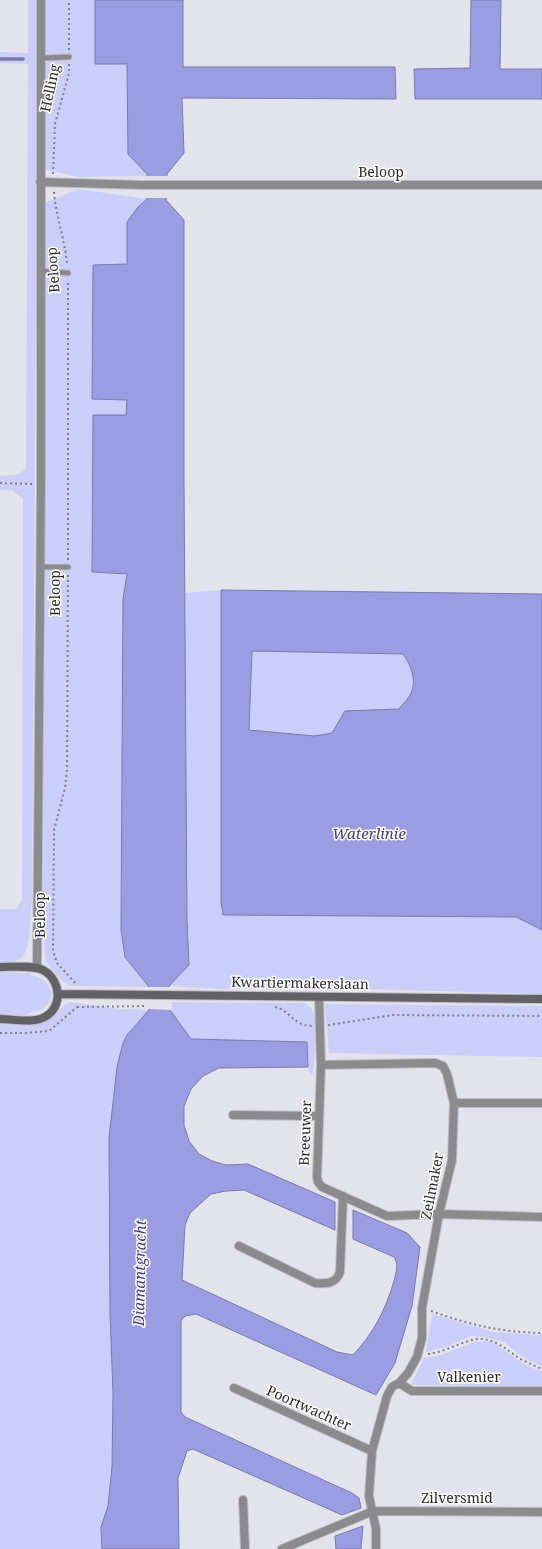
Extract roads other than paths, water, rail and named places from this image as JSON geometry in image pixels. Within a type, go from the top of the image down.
[{"type":"main road","points":[[0,968],[37,968],[51,976],[57,985],[58,994],[57,1003],[54,1009],[42,1018],[36,1020],[0,1019]]},
{"type":"main road","name":"Kwartiermakerslaan","points":[[58,994],[172,994],[542,1000]]},
{"type":"street","name":"Helling","points":[[40,182],[41,0]]},
{"type":"street","name":"Beloop","points":[[37,968],[41,484],[40,182],[142,185],[542,185]]},
{"type":"street","name":"Breeuwer","points":[[319,997],[321,1065],[318,1116],[318,1182],[322,1186],[386,1216],[439,1214],[542,1217]]},
{"type":"street","name":"Zeilmaker","points":[[321,1065],[435,1063],[443,1066],[447,1074],[454,1102],[452,1160],[439,1214],[422,1308],[422,1338],[417,1357],[408,1373],[399,1383],[392,1387],[387,1396],[372,1451],[369,1496],[376,1529],[376,1549]]},
{"type":"street","points":[[454,1102],[542,1103]]},
{"type":"street","points":[[233,1115],[318,1116]]},
{"type":"street","points":[[240,1246],[315,1282],[326,1284],[331,1282],[336,1279],[340,1272],[343,1196]]},
{"type":"street","name":"Valkenier","points":[[399,1383],[412,1390],[542,1391]]},
{"type":"street","name":"Poortwachter","points":[[234,1388],[372,1451]]},
{"type":"street","points":[[243,1500],[245,1549]]},
{"type":"street","points":[[282,1549],[373,1511]]},
{"type":"street","name":"Zilversmid","points":[[373,1511],[542,1512]]},
{"type":"lane","points":[[41,58],[69,57]]},
{"type":"lane","points":[[41,271],[68,273]]},
{"type":"lane","points":[[40,567],[68,567]]},
{"type":"water","name":"Diamantgracht","points":[[95,0],[183,0],[183,67],[395,67],[396,99],[182,98],[184,153],[167,174],[166,200],[184,220],[184,481],[187,921],[189,965],[169,986],[170,1010],[191,1039],[307,1042],[308,1067],[219,1068],[203,1076],[191,1089],[184,1106],[184,1125],[189,1141],[199,1154],[212,1161],[226,1165],[248,1164],[335,1202],[335,1230],[244,1190],[211,1194],[190,1213],[185,1225],[182,1280],[337,1352],[353,1355],[367,1339],[383,1311],[394,1281],[397,1266],[394,1257],[353,1239],[353,1210],[407,1233],[420,1247],[412,1306],[395,1363],[376,1395],[196,1314],[185,1316],[181,1321],[181,1412],[185,1417],[352,1493],[359,1498],[361,1508],[342,1515],[193,1449],[187,1451],[178,1478],[179,1549],[102,1549],[101,1527],[108,1506],[112,1467],[113,1393],[110,1314],[109,1138],[117,1067],[123,1043],[127,1035],[149,1010],[149,987],[125,957],[121,930],[123,599],[127,574],[92,572],[93,415],[126,415],[127,400],[92,399],[93,265],[127,264],[127,222],[138,207],[147,199],[147,174],[128,154],[127,64],[95,64]]},
{"type":"water","points":[[471,0],[501,0],[500,69],[542,69],[542,99],[415,99],[414,69],[470,68]]},
{"type":"water","name":"Waterlinie","points":[[221,590],[542,594],[542,930],[516,917],[223,915],[221,902]],"holes":[[[252,651],[403,654],[411,668],[413,688],[410,695],[399,709],[345,711],[332,733],[314,736],[249,730]]]},
{"type":"water","points":[[363,1526],[361,1549],[336,1549],[335,1536]]},
{"type":"waterway","points":[[0,59],[23,59]]}]
